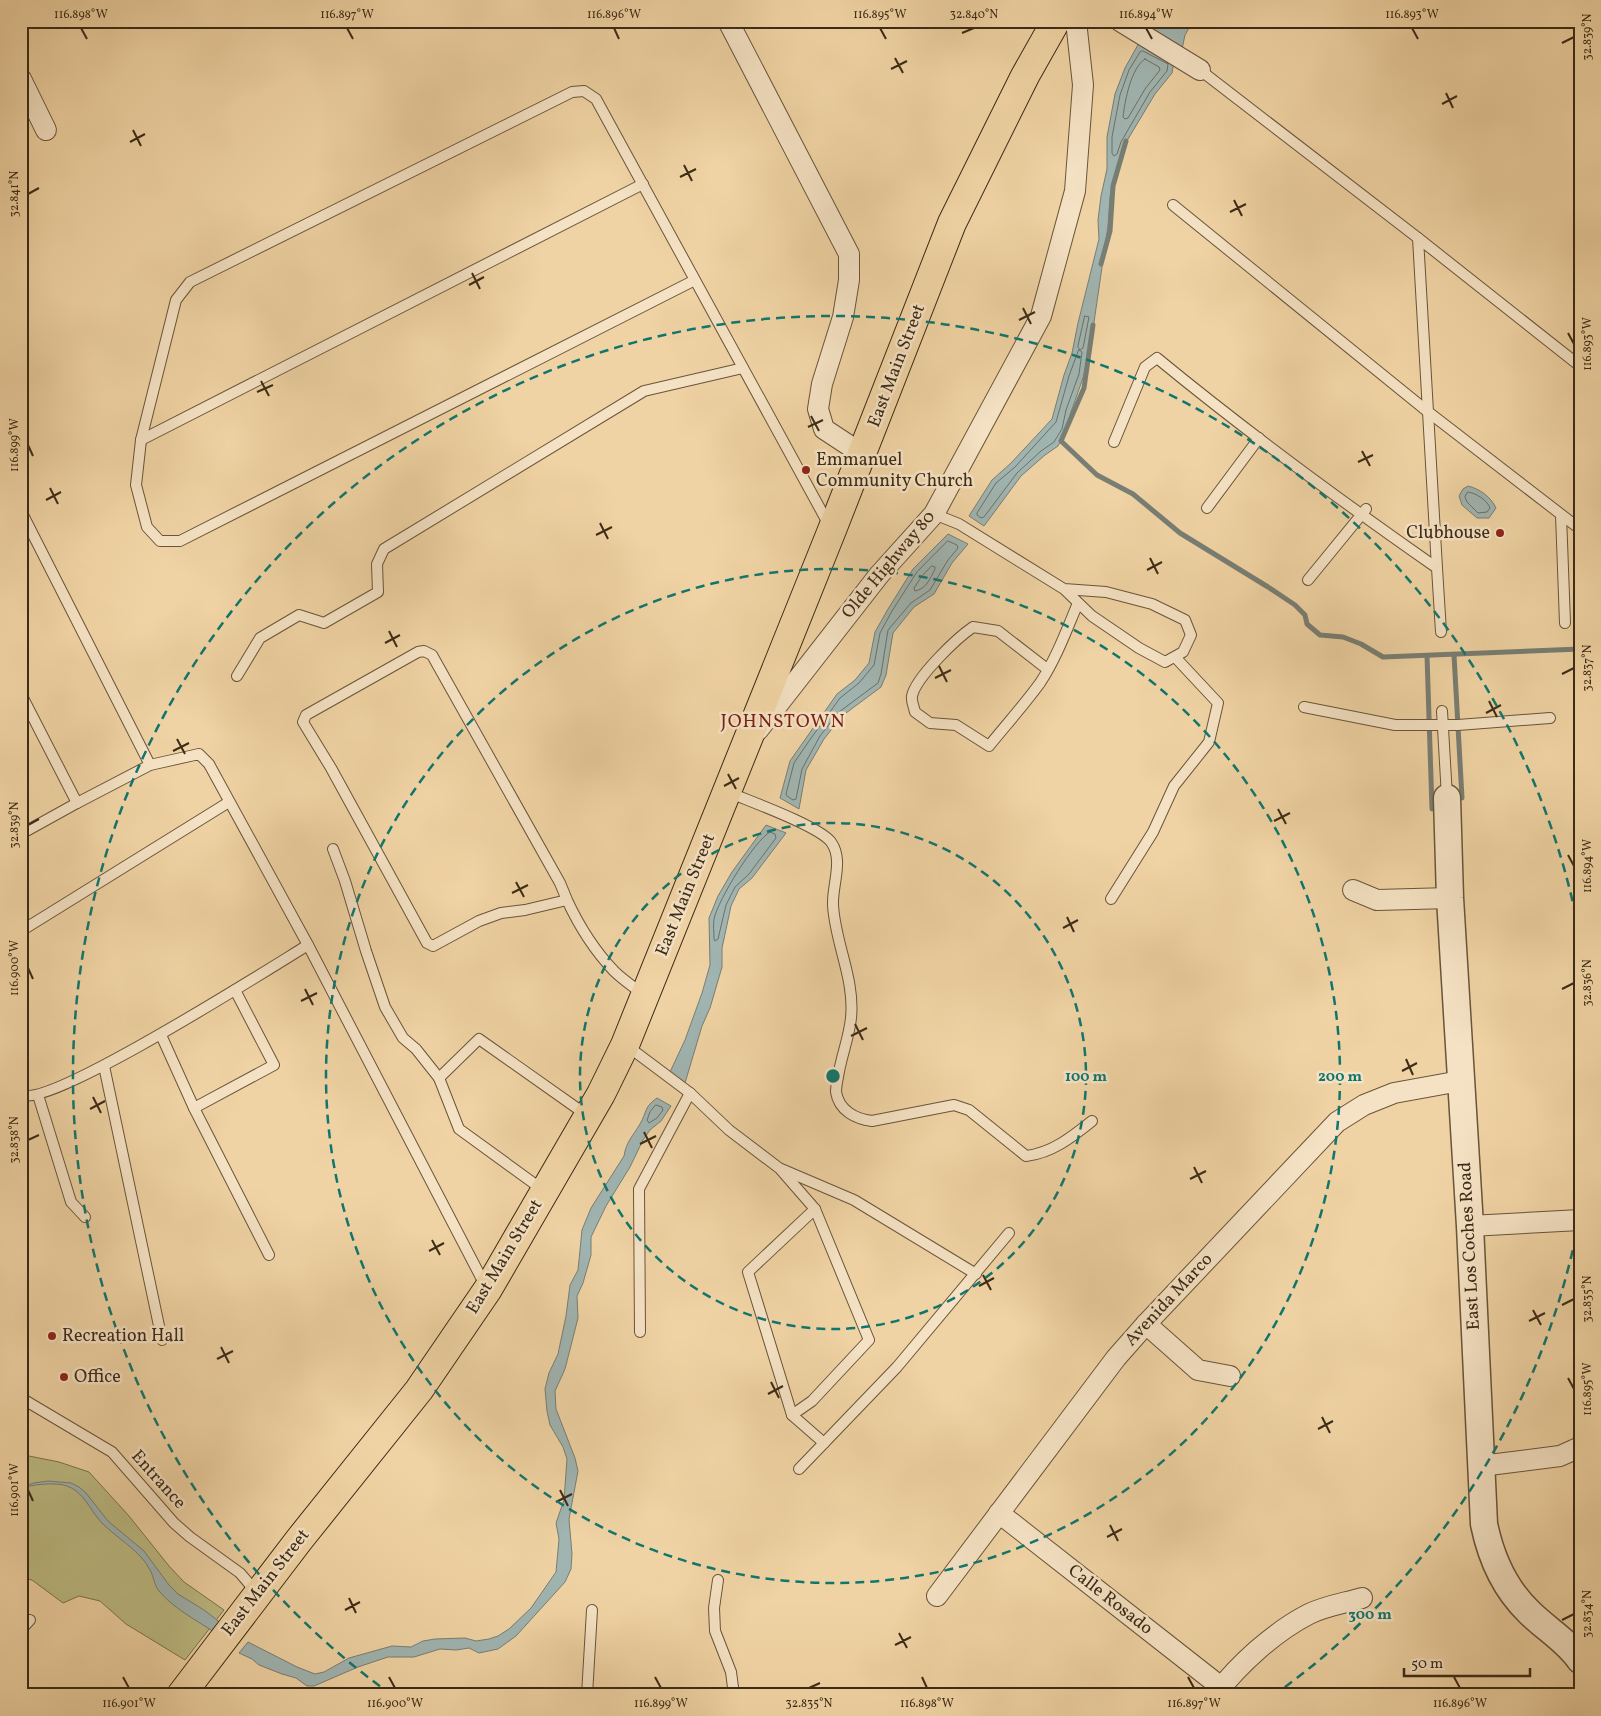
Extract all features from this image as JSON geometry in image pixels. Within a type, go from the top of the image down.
[{"type":"main road","name":"East Main Street","points":[[181,1695],[248,1588],[272,1575],[419,1390],[488,1290],[601,1094],[625,1045],[645,996],[832,530],[952,224],[1025,76],[1056,21]]},
{"type":"street","points":[[728,21],[849,254],[849,280],[843,317],[822,384],[818,409],[824,429],[862,454]]},
{"type":"street","name":"Olde Highway 80","points":[[744,747],[873,582],[934,514],[1041,316],[1075,191],[1083,85],[1076,21]]},
{"type":"street","points":[[1125,24],[1200,70]]},
{"type":"street","points":[[21,78],[46,130]]},
{"type":"street","name":"East Los Coches Road","points":[[1447,798],[1450,898],[1470,1226],[1484,1524],[1488,1542],[1500,1573],[1518,1601],[1529,1613],[1566,1643],[1580,1660]]},
{"type":"street","points":[[1353,890],[1377,900],[1450,898]]},
{"type":"street","name":"Avenida Marco","points":[[937,1596],[1116,1358],[1338,1122],[1364,1105],[1394,1093],[1460,1081]]},
{"type":"street","points":[[1470,1226],[1580,1220]]},
{"type":"street","points":[[1146,1324],[1198,1370],[1230,1376]]},
{"type":"street","points":[[1481,1466],[1560,1456],[1580,1447]]},
{"type":"street","name":"Calle Rosado","points":[[999,1513],[1218,1691]]},
{"type":"street","points":[[1218,1691],[1279,1632],[1311,1613],[1362,1598]]},
{"type":"lane","points":[[1200,70],[1580,366]]},
{"type":"lane","points":[[695,280],[180,540],[160,541],[147,527],[136,485],[142,440],[176,300],[190,282],[572,92],[584,91],[596,99],[832,530]]},
{"type":"lane","points":[[142,440],[643,184]]},
{"type":"lane","points":[[1172,205],[1428,411],[1580,530]]},
{"type":"lane","points":[[1418,238],[1441,632]]},
{"type":"lane","points":[[1114,442],[1145,367],[1157,358],[1258,438],[1363,512],[1437,568]]},
{"type":"lane","points":[[237,676],[260,638],[299,615],[324,623],[378,592],[377,564],[384,549],[442,513],[644,391],[743,368]]},
{"type":"lane","points":[[1207,508],[1258,438]]},
{"type":"lane","points":[[21,511],[150,765]]},
{"type":"lane","points":[[1308,580],[1363,512]]},
{"type":"lane","points":[[934,514],[959,524],[1064,589],[1092,616],[1139,648],[1165,662],[1183,652],[1191,635],[1185,620],[1152,604],[1106,592],[1064,589]]},
{"type":"lane","points":[[1561,515],[1565,623]]},
{"type":"lane","points":[[1047,669],[998,631],[973,627],[962,634],[920,679],[912,698],[915,712],[930,723],[956,725],[989,746],[1040,682],[1047,669],[1064,636],[1078,603]]},
{"type":"lane","points":[[567,900],[525,910],[501,913],[479,921],[433,946],[427,943],[336,776],[303,722],[306,715],[418,652],[428,652],[432,655],[560,882],[576,920],[595,949],[615,972],[645,996]]},
{"type":"lane","points":[[1111,899],[1153,832],[1174,786],[1209,742],[1218,703],[1175,657]]},
{"type":"lane","points":[[21,694],[77,803]]},
{"type":"lane","points":[[1304,707],[1395,725],[1443,725],[1550,718]]},
{"type":"lane","points":[[1442,711],[1447,798]]},
{"type":"lane","points":[[21,834],[150,765],[199,754],[209,764],[308,945],[488,1290]]},
{"type":"lane","points":[[727,792],[803,824],[828,838],[832,844],[838,862],[833,905],[849,985],[851,1006],[851,1019],[840,1064],[836,1093],[844,1109],[849,1114],[860,1119],[872,1121],[954,1105],[969,1110],[1026,1156],[1038,1155],[1064,1143],[1092,1121]]},
{"type":"lane","points":[[21,931],[229,802]]},
{"type":"lane","points":[[332,849],[345,881],[385,1007],[403,1038],[416,1049],[439,1078],[459,1129],[545,1191]]},
{"type":"lane","points":[[21,1095],[26,1098],[38,1095],[104,1066],[161,1035],[308,945]]},
{"type":"lane","points":[[194,1108],[274,1065],[236,990]]},
{"type":"lane","points":[[161,1035],[194,1108],[269,1255]]},
{"type":"lane","points":[[439,1078],[478,1039],[589,1116]]},
{"type":"lane","points":[[625,1045],[690,1093],[729,1130],[779,1168],[815,1209],[869,1340],[812,1401],[792,1415]]},
{"type":"lane","points":[[104,1066],[162,1340]]},
{"type":"lane","points":[[640,1332],[639,1189],[690,1093]]},
{"type":"lane","points":[[38,1095],[71,1202],[85,1217]]},
{"type":"lane","points":[[779,1168],[854,1200],[976,1274]]},
{"type":"lane","points":[[815,1209],[748,1272],[792,1415],[824,1443]]},
{"type":"lane","points":[[798,1469],[897,1367],[1009,1233]]},
{"type":"lane","name":"Entrance","points":[[21,1398],[112,1452],[174,1522],[248,1588]]},
{"type":"lane","points":[[718,1580],[714,1608],[715,1631],[731,1672],[734,1695]]},
{"type":"lane","points":[[587,1695],[592,1610]]},
{"type":"lane","points":[[21,1630],[30,1620]]},
{"type":"shaded area","points":[[21,1456],[59,1462],[89,1472],[129,1516],[184,1582],[224,1610],[185,1660],[126,1624],[100,1601],[79,1596],[63,1603],[32,1580],[21,1578]]},
{"type":"water","points":[[1161,21],[1193,21],[1185,35],[1182,49],[1151,29]]},
{"type":"water","points":[[1139,43],[1174,62],[1172,73],[1155,94],[1125,144],[1110,197],[1108,226],[1093,329],[1084,375],[1066,431],[1058,446],[1021,476],[984,526],[969,516],[992,480],[1011,463],[1052,419],[1072,353],[1099,239],[1098,220],[1107,169],[1107,137],[1115,94],[1125,68]]},
{"type":"water","points":[[1468,486],[1485,494],[1494,504],[1496,508],[1489,518],[1477,518],[1462,505],[1459,496],[1463,489]]},
{"type":"water","points":[[948,534],[968,544],[952,563],[934,594],[914,607],[893,633],[886,675],[881,687],[842,716],[824,739],[806,770],[799,809],[780,798],[790,761],[837,694],[855,680],[869,663],[875,632],[888,609],[913,569]]},
{"type":"water","points":[[766,825],[786,833],[752,878],[739,889],[731,906],[722,948],[722,967],[685,1083],[670,1072],[685,1040],[710,965],[709,918],[718,896],[732,872]]},
{"type":"water","points":[[657,1098],[671,1106],[661,1121],[650,1130],[643,1140],[591,1237],[591,1255],[577,1296],[578,1318],[565,1369],[555,1391],[556,1409],[575,1458],[578,1471],[569,1519],[572,1554],[571,1569],[565,1582],[516,1636],[498,1649],[479,1653],[469,1648],[456,1650],[440,1649],[414,1657],[388,1657],[358,1667],[314,1686],[307,1686],[296,1678],[259,1665],[252,1659],[239,1653],[248,1642],[315,1674],[324,1672],[349,1658],[392,1646],[411,1647],[423,1641],[435,1639],[465,1638],[476,1641],[489,1639],[509,1629],[531,1608],[556,1572],[559,1539],[556,1523],[564,1500],[567,1459],[563,1447],[550,1425],[545,1389],[549,1373],[558,1354],[570,1285],[578,1270],[582,1230],[591,1208],[624,1156],[628,1143],[648,1107]]},
{"type":"water","points":[[48,1481],[71,1483],[79,1487],[108,1521],[144,1551],[178,1594],[222,1624],[214,1632],[171,1603],[157,1589],[150,1570],[141,1557],[101,1522],[82,1496],[73,1488],[44,1484],[21,1489],[21,1487],[34,1483]]},
{"type":"waterway","points":[[1101,264],[1110,231],[1113,186],[1126,141]]},
{"type":"waterway","points":[[1093,325],[1084,388],[1061,441],[1097,475],[1133,494],[1180,533],[1295,605],[1305,615],[1307,624],[1320,635],[1343,637],[1361,644],[1383,657],[1580,649]]},
{"type":"waterway","points":[[1454,655],[1462,798]]},
{"type":"waterway","points":[[1427,656],[1432,809]]},
{"type":"place","name":"Emmanuel Community Church","points":[[806,470]]},
{"type":"place","name":"Clubhouse","points":[[1500,533]]},
{"type":"place","name":"Recreation Hall","points":[[52,1336]]},
{"type":"place","name":"Office","points":[[64,1377]]},
{"type":"district","name":"JOHNSTOWN","points":[[783,722]]}]
